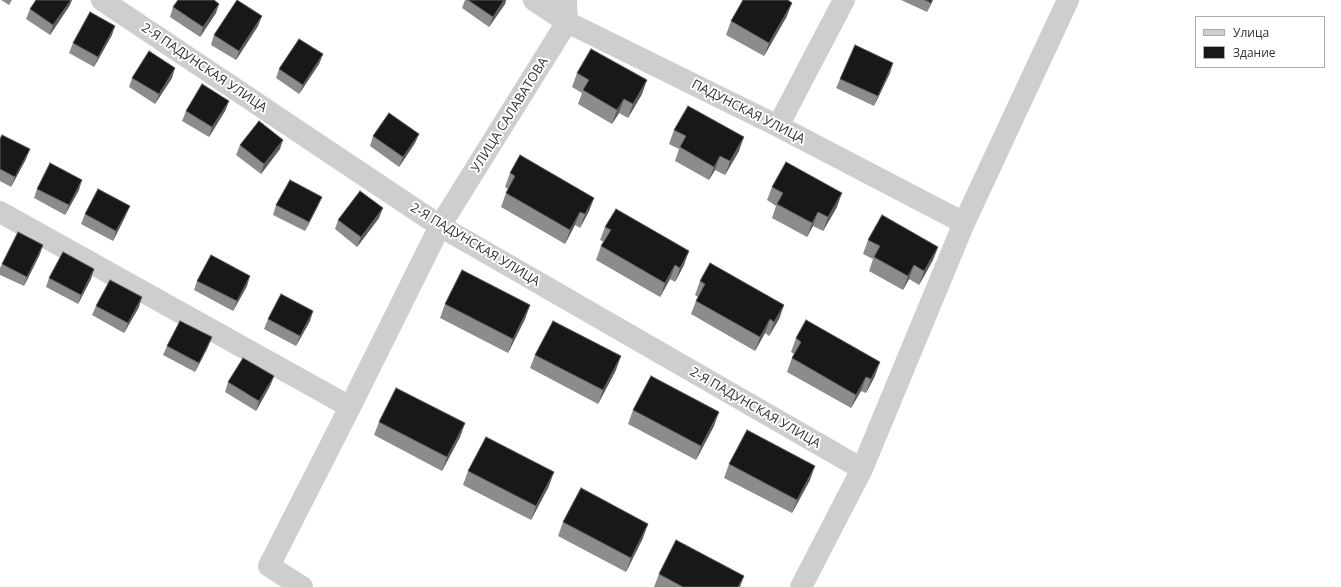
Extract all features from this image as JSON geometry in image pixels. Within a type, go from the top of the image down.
[{"type":"street","name":"2-Я ПАДУНСКАЯ УЛИЦА","points":[[102,0],[440,226],[862,469]]},
{"type":"street","name":"ПАДУНСКАЯ УЛИЦА","points":[[534,0],[567,22],[778,126],[964,223]]},
{"type":"street","points":[[566,0],[567,22]]},
{"type":"street","points":[[778,126],[844,0]]},
{"type":"street","points":[[801,587],[862,469],[964,223],[1068,0]]},
{"type":"street","name":"УЛИЦА САЛАВАТОВА","points":[[302,587],[269,566],[440,226],[567,22]]},
{"type":"street","points":[[0,212],[350,407]]},
{"type":"building","points":[[36,0],[71,0],[53,25],[30,9]]},
{"type":"building","points":[[178,0],[214,0],[219,4],[203,27],[173,7]]},
{"type":"building","points":[[237,0],[262,16],[239,51],[214,35]]},
{"type":"building","points":[[468,0],[504,0],[493,17]]},
{"type":"building","points":[[743,0],[788,0],[792,3],[769,43],[731,21]]},
{"type":"building","points":[[925,0],[932,0],[931,3]]},
{"type":"building","points":[[90,12],[115,26],[98,57],[73,43]]},
{"type":"building","points":[[299,39],[323,54],[303,85],[279,69]]},
{"type":"building","points":[[855,45],[893,63],[878,96],[840,79]]},
{"type":"building","points":[[591,49],[647,80],[633,104],[624,99],[617,110],[583,90],[589,80],[577,73]]},
{"type":"building","points":[[149,51],[175,68],[159,94],[132,78]]},
{"type":"building","points":[[202,84],[229,101],[212,127],[186,111]]},
{"type":"building","points":[[688,106],[744,137],[730,161],[720,156],[714,167],[680,147],[686,136],[674,130]]},
{"type":"building","points":[[389,113],[419,134],[403,157],[373,136]]},
{"type":"building","points":[[259,121],[283,140],[264,164],[240,145]]},
{"type":"building","points":[[2,135],[30,149],[15,177],[0,169],[0,139]]},
{"type":"building","points":[[520,155],[594,198],[585,214],[580,212],[570,230],[506,193],[515,176],[510,173]]},
{"type":"building","points":[[786,162],[842,193],[828,217],[818,212],[812,223],[777,204],[783,193],[772,187]]},
{"type":"building","points":[[50,163],[82,180],[69,205],[37,189]]},
{"type":"building","points":[[290,180],[322,197],[309,222],[276,205]]},
{"type":"building","points":[[98,189],[130,206],[116,231],[85,214]]},
{"type":"building","points":[[360,191],[383,208],[361,237],[338,220]]},
{"type":"building","points":[[616,209],[689,251],[680,268],[675,265],[665,283],[601,246],[611,230],[605,227]]},
{"type":"building","points":[[882,215],[938,247],[924,271],[914,265],[908,276],[874,257],[880,246],[868,240]]},
{"type":"building","points":[[18,232],[43,245],[27,277],[2,264]]},
{"type":"building","points":[[63,252],[94,269],[81,295],[49,278]]},
{"type":"building","points":[[211,255],[250,276],[237,301],[197,281]]},
{"type":"building","points":[[710,263],[784,305],[774,322],[770,319],[760,337],[696,301],[705,284],[700,281]]},
{"type":"building","points":[[462,270],[530,305],[513,339],[445,304]]},
{"type":"building","points":[[110,280],[142,297],[128,323],[96,306]]},
{"type":"building","points":[[281,294],[313,311],[300,336],[268,319]]},
{"type":"building","points":[[806,320],[880,362],[871,379],[866,377],[856,395],[792,358],[801,342],[796,338]]},
{"type":"building","points":[[180,321],[212,337],[199,363],[167,346]]},
{"type":"building","points":[[553,321],[621,356],[603,390],[535,355]]},
{"type":"building","points":[[243,358],[274,376],[259,401],[228,382]]},
{"type":"building","points":[[651,376],[719,412],[701,446],[633,410]]},
{"type":"building","points":[[396,388],[465,423],[447,457],[379,422]]},
{"type":"building","points":[[747,430],[815,466],[797,500],[729,464]]},
{"type":"building","points":[[486,437],[554,472],[536,506],[468,471]]},
{"type":"building","points":[[581,488],[648,524],[631,558],[563,522]]},
{"type":"building","points":[[676,540],[744,576],[738,587],[683,587],[659,574]]}]
